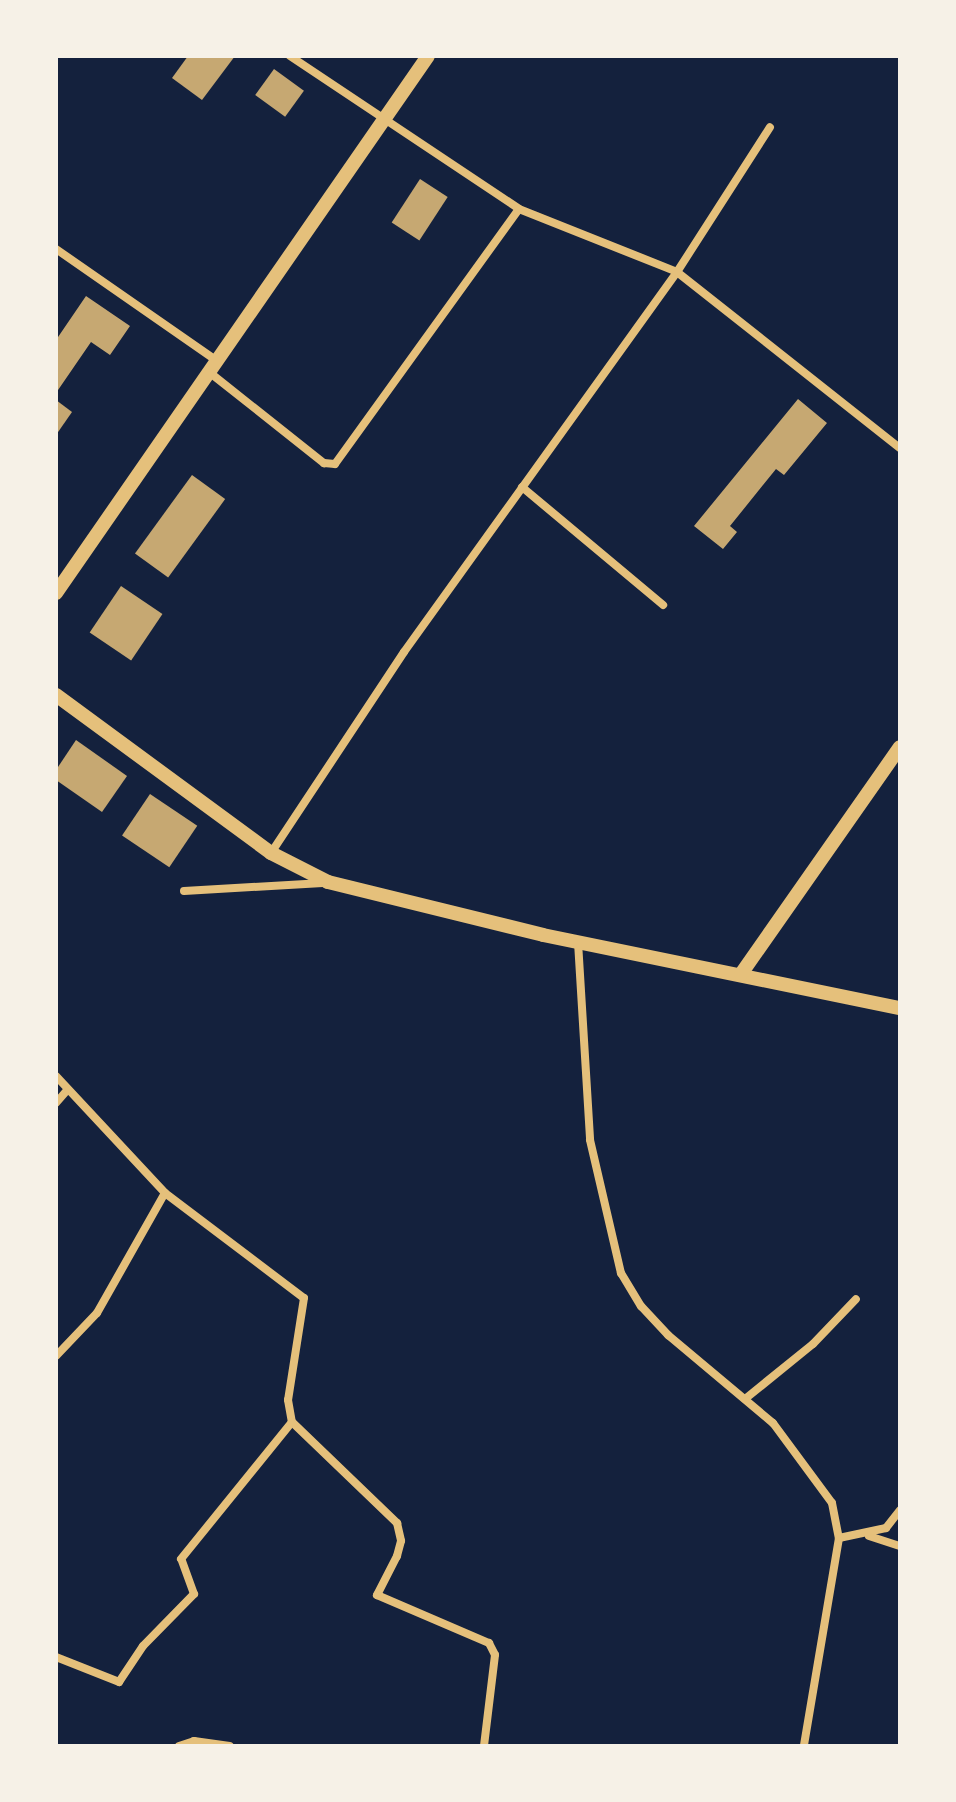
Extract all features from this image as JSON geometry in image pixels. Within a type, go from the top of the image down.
[{"type":"main road","points":[[56,593],[428,56]]},
{"type":"main road","points":[[56,695],[271,853],[328,882],[578,942],[900,1008]]},
{"type":"main road","points":[[741,974],[900,747]]},
{"type":"street","points":[[290,56],[519,209],[677,272],[900,448]]},
{"type":"street","points":[[271,853],[522,487],[677,272],[770,127]]},
{"type":"street","points":[[56,249],[213,366],[324,463],[335,464],[519,209]]},
{"type":"street","points":[[522,487],[663,605]]},
{"type":"street","points":[[184,891],[328,882]]},
{"type":"street","points":[[578,942],[590,1140],[621,1273],[641,1306],[668,1335],[745,1399],[806,1464],[832,1503],[839,1538],[804,1746]]},
{"type":"street","points":[[56,1076],[165,1193],[304,1298],[288,1400],[292,1422],[397,1523],[401,1541],[397,1556],[377,1595],[489,1643],[495,1655],[484,1746]]},
{"type":"street","points":[[56,1103],[68,1089]]},
{"type":"street","points":[[56,1356],[97,1313],[165,1193]]},
{"type":"street","points":[[745,1399],[813,1344],[856,1299]]},
{"type":"street","points":[[56,1657],[119,1682],[143,1646],[194,1594],[181,1559],[292,1422]]},
{"type":"street","points":[[839,1538],[868,1536],[886,1528],[900,1510]]},
{"type":"street","points":[[868,1536],[900,1546]]},
{"type":"street","points":[[179,1746],[194,1741],[230,1746]]},
{"type":"building","points":[[188,56],[235,56],[202,100],[172,78]]},
{"type":"building","points":[[274,69],[304,91],[285,117],[255,95]]},
{"type":"building","points":[[420,179],[448,197],[419,241],[392,223]]},
{"type":"building","points":[[86,296],[130,326],[110,355],[91,342],[56,393],[56,340]]},
{"type":"building","points":[[798,399],[827,423],[784,475],[776,469],[730,526],[737,532],[723,549],[694,526]]},
{"type":"building","points":[[56,400],[72,412],[56,435]]},
{"type":"building","points":[[192,475],[225,499],[168,578],[135,553]]},
{"type":"building","points":[[121,586],[162,614],[131,660],[90,632]]},
{"type":"building","points":[[76,740],[127,776],[102,812],[56,780],[56,770]]},
{"type":"building","points":[[150,794],[197,826],[169,867],[122,835]]}]
